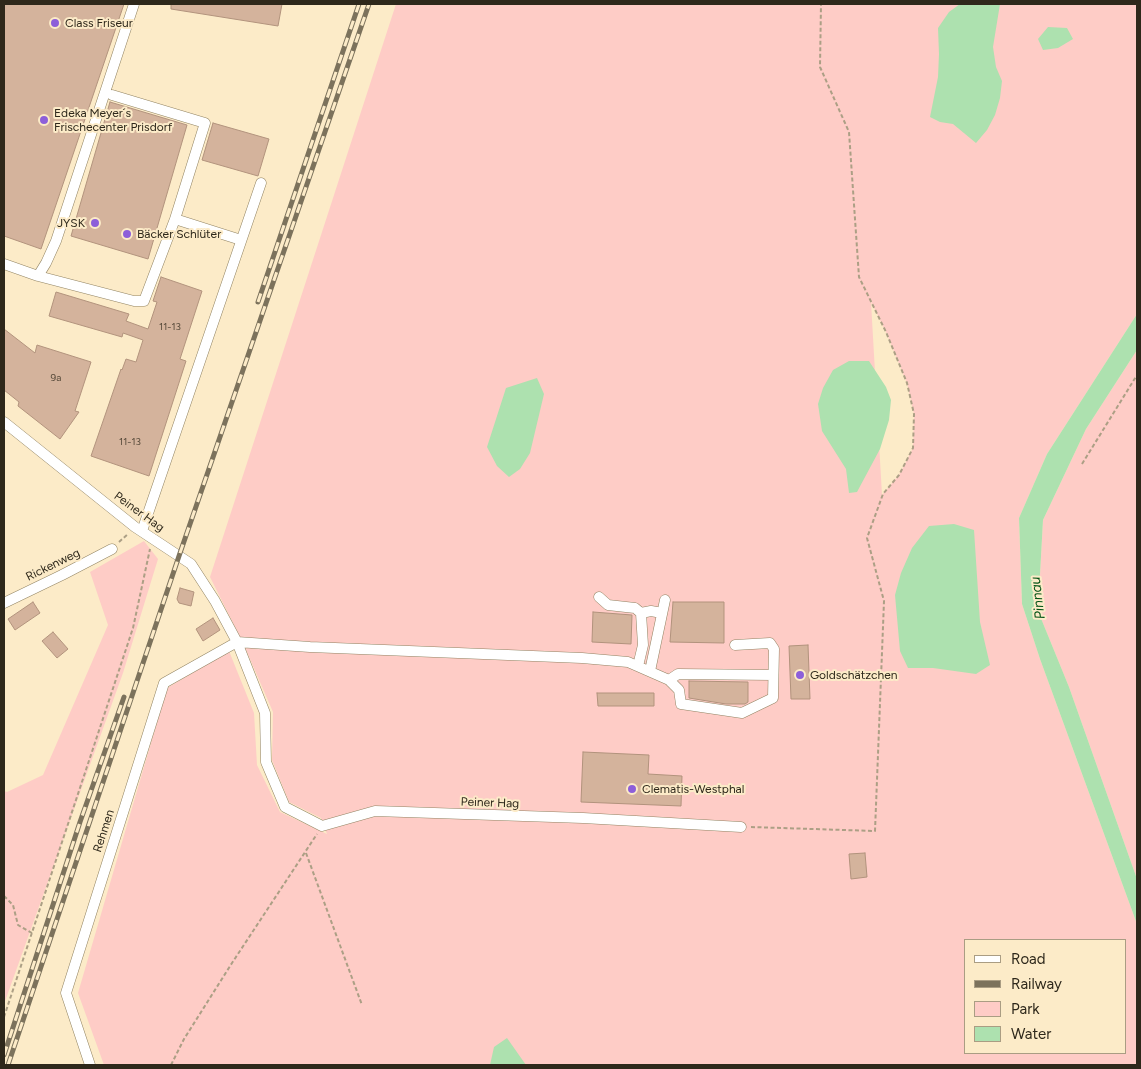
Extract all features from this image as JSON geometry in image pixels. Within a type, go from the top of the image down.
[{"type":"street","points":[[38,276],[56,241],[134,4]]},
{"type":"street","points":[[4,264],[38,276],[134,301],[144,301],[175,219],[204,123],[112,95]]},
{"type":"street","points":[[138,529],[261,183]]},
{"type":"street","points":[[175,219],[241,240]]},
{"type":"street","name":"Peiner Hag","points":[[4,422],[138,529],[153,537],[191,564],[237,642],[265,713],[266,762],[285,808],[322,826],[375,812],[582,818],[742,827]]},
{"type":"street","name":"Rickenweg","points":[[4,603],[112,549]]},
{"type":"street","points":[[599,596],[608,605],[635,608],[641,613],[643,645],[638,666]]},
{"type":"street","points":[[650,671],[665,600]]},
{"type":"street","points":[[641,613],[650,611],[662,612]]},
{"type":"street","points":[[237,642],[310,647],[582,658],[628,662],[669,680],[679,690],[681,704],[742,713],[773,698],[774,649],[770,643],[735,645]]},
{"type":"street","name":"Rehmen","points":[[90,1065],[66,992],[164,683],[237,642]]},
{"type":"street","points":[[669,680],[678,674],[773,675]]},
{"type":"path","points":[[742,827],[875,831],[884,601],[867,538],[883,494],[899,475],[914,448],[914,414],[903,375],[886,332],[859,276],[849,132],[820,67],[821,4]]},
{"type":"path","points":[[1082,464],[1137,375]]},
{"type":"path","points":[[112,549],[138,529]]},
{"type":"path","points":[[4,1017],[133,628],[153,537]]},
{"type":"path","points":[[171,1065],[184,1039],[232,963],[322,826]]},
{"type":"path","points":[[306,853],[362,1005]]},
{"type":"path","points":[[4,896],[13,905],[18,925],[32,933]]},
{"type":"green space","points":[[396,4],[1137,4],[1137,314],[1047,454],[1019,518],[1022,604],[1040,659],[1137,924],[1137,1065],[104,1065],[78,993],[167,688],[229,651],[254,713],[257,765],[280,812],[327,834],[321,818],[289,802],[272,760],[273,712],[243,643],[210,577]],"holes":[[[871,302],[886,332],[907,383],[914,414],[913,448],[899,475],[882,495]]]},
{"type":"green space","points":[[1137,350],[1137,879],[1069,687],[1038,611],[1043,520],[1086,429]]},
{"type":"green space","points":[[144,541],[158,559],[123,673],[4,1004],[4,791],[7,792],[43,775],[108,625],[90,572]]},
{"type":"water","points":[[960,4],[1000,4],[993,47],[996,67],[1002,81],[1000,98],[995,115],[987,130],[976,143],[953,124],[940,122],[930,117],[938,77],[938,28],[949,12]]},
{"type":"water","points":[[1048,27],[1067,28],[1073,39],[1058,48],[1043,50],[1038,39]]},
{"type":"water","name":"Pinnau","points":[[1137,314],[1137,350],[1086,429],[1043,520],[1038,611],[1069,687],[1137,879],[1137,924],[1040,659],[1022,604],[1019,518],[1047,454]]},
{"type":"water","points":[[849,361],[869,361],[886,387],[891,400],[889,420],[880,449],[857,492],[849,493],[846,469],[822,431],[818,404],[823,388],[833,370]]},
{"type":"water","points":[[537,378],[544,394],[530,453],[520,469],[509,477],[497,466],[487,447],[506,388]]},
{"type":"water","points":[[954,524],[974,530],[980,622],[990,665],[976,674],[933,668],[908,668],[900,651],[895,595],[901,573],[912,548],[929,526]]},
{"type":"water","points":[[507,1038],[526,1065],[490,1065],[494,1047]]},
{"type":"building","name":"Edeka Meyer´s Frischecenter Prisdorf","points":[[4,4],[124,4],[41,249],[4,236]]},
{"type":"building","points":[[171,4],[282,4],[278,26],[171,9]]},
{"type":"building","points":[[110,102],[187,125],[148,259],[71,236]]},
{"type":"building","points":[[213,123],[269,139],[258,176],[202,160]]},
{"type":"building","points":[[161,277],[202,291],[180,359],[186,361],[149,476],[91,456],[121,369],[126,359],[136,362],[143,340],[123,333],[122,337],[49,316],[56,292],[129,314],[126,321],[148,329],[157,302],[153,301]]},
{"type":"building","points":[[4,329],[35,353],[37,345],[91,362],[75,411],[79,412],[60,439],[18,406],[19,402],[4,390]]},
{"type":"building","points":[[180,588],[194,592],[191,606],[179,603],[177,599]]},
{"type":"building","points":[[33,602],[40,613],[15,630],[8,619]]},
{"type":"building","points":[[673,602],[724,602],[724,643],[670,642]]},
{"type":"building","points":[[593,612],[632,615],[631,644],[592,642]]},
{"type":"building","points":[[213,618],[220,630],[203,641],[196,629]]},
{"type":"building","points":[[53,632],[68,649],[57,658],[42,641]]},
{"type":"building","points":[[808,645],[810,699],[791,699],[789,646]]},
{"type":"building","points":[[689,681],[748,682],[748,702],[745,704],[726,704],[689,698]]},
{"type":"building","points":[[597,693],[654,693],[654,706],[598,706]]},
{"type":"building","name":"Clematis-Westphal","points":[[583,752],[649,755],[648,774],[682,776],[681,806],[581,802]]},
{"type":"building","points":[[865,853],[867,877],[851,879],[849,854]]},
{"type":"railway","points":[[258,302],[359,4]]},
{"type":"railway","points":[[8,1065],[179,556],[369,4]]},
{"type":"railway","points":[[4,1055],[80,822],[124,697]]},
{"type":"place","name":"Class Friseur","points":[[55,23]]},
{"type":"place","name":"Edeka Meyer´s Frischecenter Prisdorf","points":[[44,120]]},
{"type":"place","name":"JYSK","points":[[95,223]]},
{"type":"place","name":"Bäcker Schlüter","points":[[127,234]]},
{"type":"place","name":"Goldschätzchen","points":[[800,675]]},
{"type":"place","name":"Clematis-Westphal","points":[[632,789]]}]
